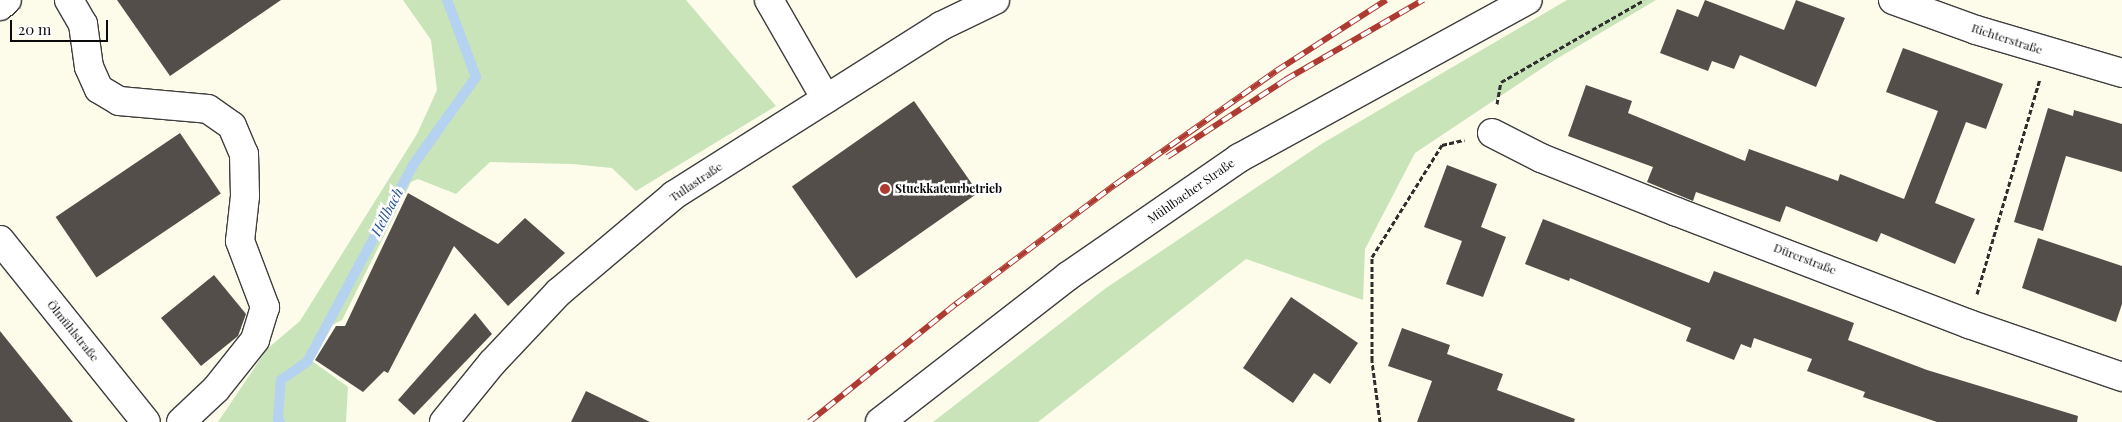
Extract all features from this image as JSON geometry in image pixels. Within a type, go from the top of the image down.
[{"type":"street","points":[[0,6],[7,0]]},
{"type":"street","points":[[69,0],[83,24],[89,67],[99,90],[120,101],[168,103],[208,109],[232,126],[244,154],[245,196],[240,241],[265,307],[255,340],[216,388],[181,422]]},
{"type":"street","points":[[769,0],[826,99]]},
{"type":"street","name":"Tullastraße","points":[[444,422],[492,363],[573,280],[674,195],[941,26],[995,0]]},
{"type":"street","name":"Mühlbacher Straße","points":[[880,422],[1068,276],[1239,158],[1528,0]]},
{"type":"street","name":"Richterstraße","points":[[1893,0],[1976,30],[2122,73]]},
{"type":"street","name":"Dürerstraße","points":[[1492,133],[1550,162],[1968,324],[2122,377]]},
{"type":"street","name":"Ölmühlstraße","points":[[0,240],[146,422]]},
{"type":"path","points":[[1380,422],[1372,361],[1372,257],[1442,145],[1492,133],[1501,82],[1644,0]]},
{"type":"path","points":[[1968,324],[2041,76]]},
{"type":"green space","points":[[403,0],[686,0],[776,106],[636,191],[612,168],[572,164],[490,162],[456,194],[418,179],[411,182],[342,320],[332,325],[312,361],[348,387],[346,422],[218,422],[267,349],[300,321],[417,134],[437,90],[431,40]]},
{"type":"green space","points":[[1567,0],[1656,0],[1553,61],[1415,153],[1365,249],[1363,300],[1246,259],[1038,422],[933,422],[1106,288],[1323,143]]},
{"type":"building","points":[[117,0],[281,0],[170,76]]},
{"type":"building","points":[[1705,0],[1784,30],[1796,0],[1845,18],[1816,87],[1740,55],[1734,69],[1712,61],[1708,71],[1660,53],[1677,9],[1698,17]]},
{"type":"building","points":[[1903,48],[2003,84],[1986,129],[1966,122],[1935,203],[1975,219],[1955,264],[1881,233],[1877,242],[1786,206],[1780,222],[1696,192],[1693,201],[1647,182],[1653,167],[1568,136],[1586,85],[1632,101],[1628,113],[1745,161],[1749,149],[1838,181],[1840,174],[1904,199],[1938,111],[1886,92]]},
{"type":"building","name":"Stuckkateurbetrieb","points":[[914,101],[978,193],[856,278],[792,186]]},
{"type":"building","points":[[2048,108],[2073,116],[2074,110],[2122,124],[2122,172],[2066,156],[2043,231],[2014,222]]},
{"type":"building","points":[[180,133],[221,194],[96,277],[56,217]]},
{"type":"building","points":[[1447,165],[1497,184],[1481,227],[1506,237],[1483,297],[1446,284],[1462,241],[1424,227]]},
{"type":"building","points":[[408,193],[498,244],[525,218],[565,253],[508,306],[454,246],[388,373],[384,371],[363,392],[315,360],[336,326],[345,326]]},
{"type":"building","points":[[1543,219],[1709,283],[1714,271],[1854,323],[1848,340],[1927,370],[2078,416],[2077,422],[1937,422],[1863,397],[1865,392],[1807,371],[1812,359],[1754,338],[1751,348],[1741,344],[1734,360],[1686,341],[1691,328],[1570,278],[1569,281],[1525,264]]},
{"type":"building","points":[[2038,238],[2122,266],[2122,304],[2116,322],[2022,288]]},
{"type":"building","points":[[214,275],[246,314],[238,336],[201,366],[161,318]]},
{"type":"building","points":[[1291,297],[1358,343],[1330,384],[1314,373],[1293,403],[1243,368]]},
{"type":"building","points":[[475,313],[492,334],[414,415],[398,400]]},
{"type":"building","points":[[1402,328],[1450,345],[1447,354],[1503,374],[1497,390],[1575,419],[1574,422],[1417,422],[1432,381],[1388,366]]},
{"type":"building","points":[[0,331],[73,422],[0,422]]},
{"type":"building","points":[[586,391],[650,422],[571,422]]},
{"type":"waterway","name":"Hellbach","points":[[280,422],[278,419],[281,380],[307,362],[413,165],[476,77],[447,0]]},
{"type":"railway","points":[[809,422],[956,304],[1116,184],[1276,71],[1386,0]]},
{"type":"railway","points":[[1167,157],[1285,80],[1423,0]]},
{"type":"place","name":"Stuckkateurbetrieb","points":[[885,189]]}]
